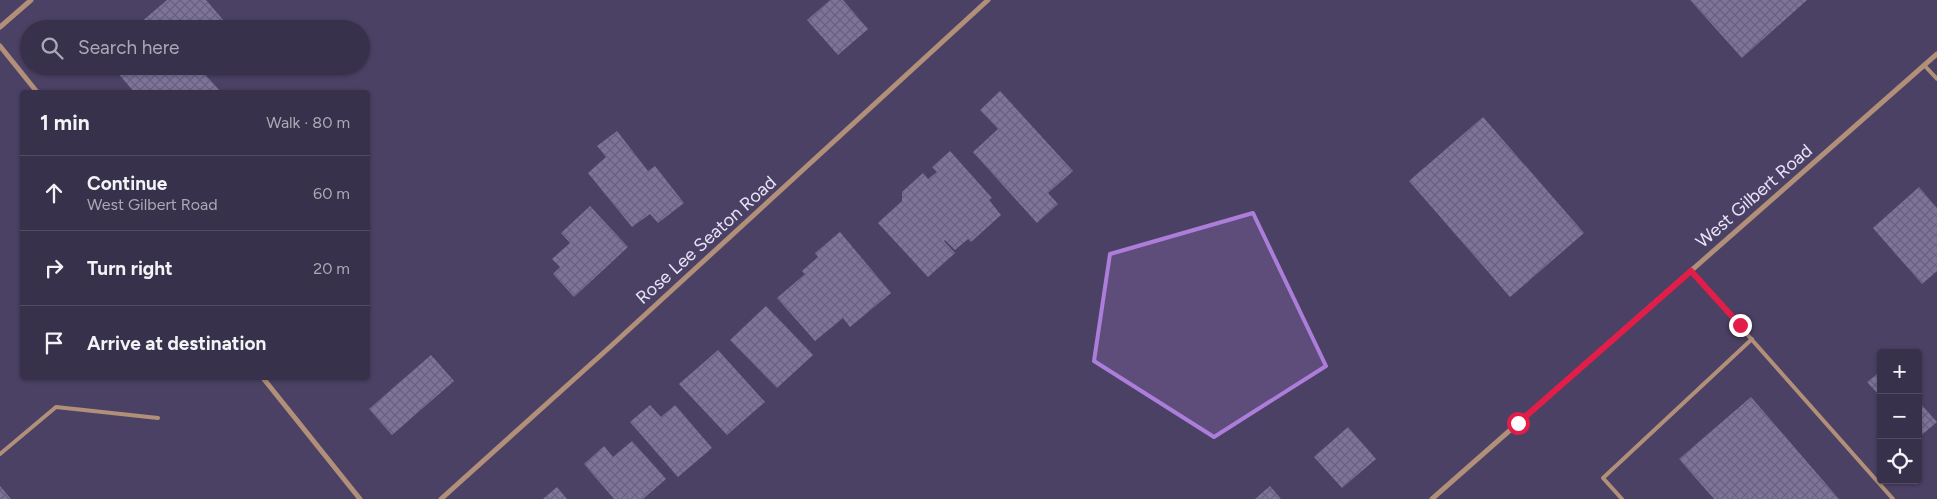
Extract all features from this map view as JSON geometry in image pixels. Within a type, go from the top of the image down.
[{"type":"street","points":[[0,28],[31,0]]},
{"type":"street","name":"Rose Lee Seaton Road","points":[[441,499],[611,346],[988,0]]},
{"type":"street","points":[[0,46],[20,71]]},
{"type":"street","name":"West Gilbert Road","points":[[1432,499],[1937,54]]},
{"type":"street","points":[[23,75],[35,90]]},
{"type":"street","points":[[265,380],[360,499]]},
{"type":"lane","points":[[1924,65],[1937,79]]},
{"type":"lane","points":[[1691,271],[1893,499]]},
{"type":"lane","points":[[1622,499],[1603,478],[1752,338]]},
{"type":"lane","points":[[0,454],[56,407],[158,418]]},
{"type":"highlighted area","points":[[1253,213],[1326,366],[1214,437],[1094,361],[1110,254]]},
{"type":"building","points":[[167,0],[206,0],[223,20],[144,20]]},
{"type":"building","points":[[830,0],[843,0],[868,29],[838,55],[807,20]]},
{"type":"building","points":[[1690,0],[1807,0],[1742,58]]},
{"type":"building","points":[[120,75],[206,75],[219,90],[132,90]]},
{"type":"building","points":[[1000,91],[1073,171],[1048,193],[1058,204],[1037,223],[973,152],[998,129],[980,110]]},
{"type":"building","points":[[1483,117],[1584,233],[1510,297],[1409,181]]},
{"type":"building","points":[[617,131],[648,171],[655,166],[684,203],[658,223],[650,214],[632,227],[588,173],[606,157],[597,146]]},
{"type":"building","points":[[950,151],[992,198],[989,200],[1001,215],[971,242],[968,239],[955,250],[945,240],[955,253],[928,277],[878,223],[902,201],[902,192],[923,173],[928,179],[937,172],[932,167]]},
{"type":"building","points":[[1919,187],[1937,208],[1937,271],[1922,284],[1873,228]]},
{"type":"building","points":[[590,206],[628,247],[574,297],[553,274],[560,267],[552,259],[570,243],[561,233]]},
{"type":"building","points":[[840,232],[891,293],[850,327],[843,318],[815,341],[777,298],[805,274],[802,271],[818,257],[815,253]]},
{"type":"building","points":[[766,306],[813,355],[777,388],[730,340]]},
{"type":"building","points":[[718,350],[765,402],[727,435],[679,384]]},
{"type":"building","points":[[431,355],[454,381],[392,435],[369,409]]},
{"type":"building","points":[[1877,374],[1877,393],[1867,382]]},
{"type":"building","points":[[1751,397],[1839,499],[1714,499],[1679,459]]},
{"type":"building","points":[[650,405],[661,417],[675,405],[712,448],[678,477],[630,422]]},
{"type":"building","points":[[1922,405],[1937,422],[1922,435]]},
{"type":"building","points":[[1348,427],[1376,459],[1342,488],[1314,457]]},
{"type":"building","points":[[632,441],[666,479],[643,499],[614,499],[584,464],[604,446],[613,457]]},
{"type":"building","points":[[0,486],[11,499],[0,499]]},
{"type":"building","points":[[1270,486],[1281,499],[1255,499]]},
{"type":"building","points":[[557,487],[567,499],[543,499]]},
{"type":"route","points":[[1518,423],[1691,271],[1740,325]]}]
